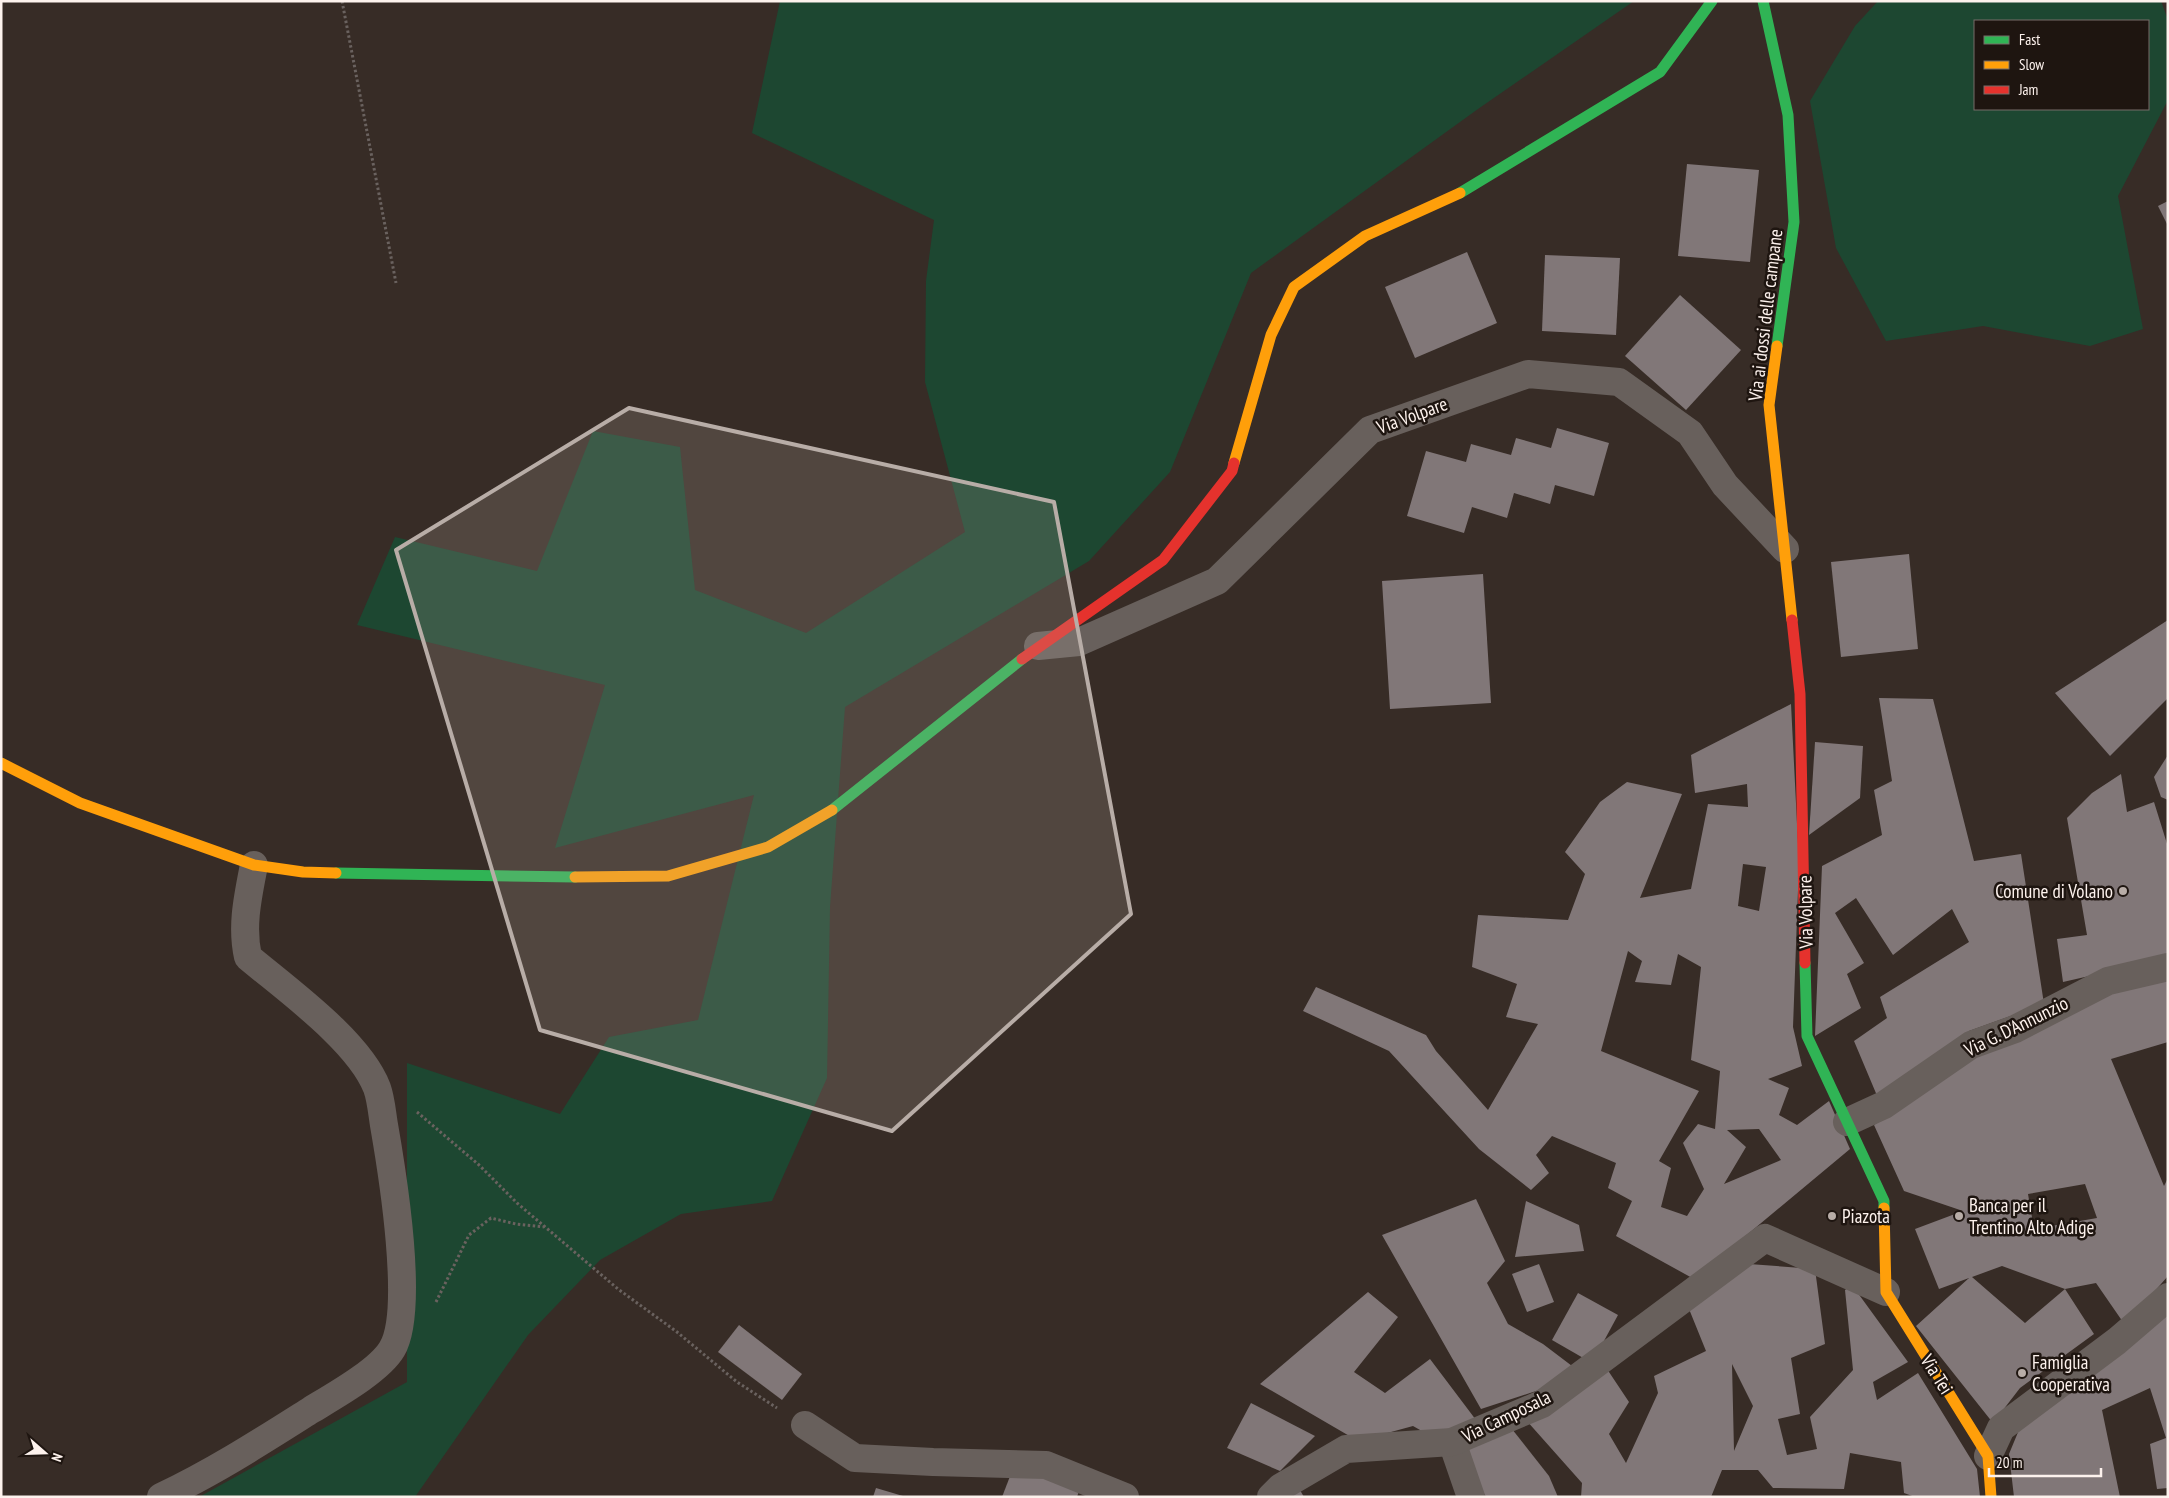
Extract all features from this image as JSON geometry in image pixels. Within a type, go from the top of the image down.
[{"type":"street","points":[[1,763],[80,804],[254,865],[303,872],[536,877],[668,876],[768,847],[824,816],[1038,646],[1164,560],[1232,471],[1271,335],[1294,287],[1365,236],[1466,190],[1660,72],[1712,1]]},
{"type":"street","name":"Via ai dossi delle campane","points":[[1763,1],[1788,116],[1794,222],[1769,405],[1800,694]]},
{"type":"street","name":"Via Volpare","points":[[1038,646],[1079,642],[1217,581],[1370,430],[1528,374],[1619,382],[1690,433],[1726,485],[1784,549]]},
{"type":"street","name":"Via Volpare","points":[[1800,694],[1807,1036],[1847,1122]]},
{"type":"street","points":[[161,1497],[204,1477],[363,1377],[392,1349],[401,1323],[400,1247],[391,1167],[377,1088],[359,1059],[328,1023],[248,957],[244,943],[245,909],[254,865]]},
{"type":"street","name":"Via G. D'Annunzio","points":[[1847,1122],[1884,1105],[1971,1045],[2015,1029],[2108,981],[2168,967]]},
{"type":"street","points":[[1847,1122],[1884,1201],[1886,1292]]},
{"type":"street","name":"Via Camposala","points":[[1271,1497],[1282,1487],[1346,1449],[1452,1442],[1542,1404],[1765,1238],[1886,1292]]},
{"type":"street","name":"Via Tei","points":[[1886,1292],[1988,1456]]},
{"type":"street","points":[[1991,1497],[1988,1456],[2000,1428],[2117,1341],[2168,1297]]},
{"type":"street","points":[[805,1426],[855,1458],[1046,1465],[1126,1497]]},
{"type":"street","points":[[1452,1442],[1471,1497]]},
{"type":"path","points":[[342,1],[396,283]]},
{"type":"path","points":[[377,1088],[395,1093],[479,1165],[545,1227],[618,1289],[677,1332],[737,1382],[805,1426]]},
{"type":"path","points":[[433,1308],[469,1235],[491,1218],[516,1224],[545,1227]]},
{"type":"highlighted area","points":[[629,408],[1054,502],[1131,914],[892,1131],[540,1030],[396,550]]},
{"type":"green space","points":[[780,1],[1634,1],[1478,109],[1251,273],[1170,472],[1089,561],[845,707],[830,907],[827,1078],[772,1201],[681,1214],[600,1260],[528,1335],[415,1497],[199,1497],[407,1382],[407,1063],[560,1114],[609,1037],[698,1020],[754,795],[555,848],[605,685],[357,625],[395,537],[537,571],[593,431],[680,447],[695,590],[806,633],[965,532],[925,382],[926,281],[934,220],[752,133]]},
{"type":"green space","points":[[1878,1],[2161,1],[2168,20],[2168,100],[2118,196],[2143,329],[2090,346],[1983,326],[1886,341],[1836,248],[1810,101],[1855,26]]},
{"type":"building","points":[[1687,164],[1759,170],[1750,262],[1678,256]]},
{"type":"building","points":[[2168,201],[2168,226],[2158,206]]},
{"type":"building","points":[[1467,252],[1497,323],[1415,358],[1385,287]]},
{"type":"building","points":[[1545,255],[1620,258],[1616,335],[1542,331]]},
{"type":"building","points":[[1680,295],[1741,350],[1686,410],[1625,356]]},
{"type":"building","points":[[1557,428],[1609,443],[1594,496],[1555,485],[1550,504],[1514,493],[1507,518],[1472,507],[1464,533],[1407,516],[1426,451],[1466,462],[1471,444],[1511,455],[1516,438],[1551,448]]},
{"type":"building","points":[[1909,554],[1918,649],[1841,657],[1831,562]]},
{"type":"building","points":[[1483,574],[1491,703],[1390,709],[1382,581]]},
{"type":"building","points":[[2168,620],[2168,698],[2110,756],[2055,693]]},
{"type":"building","points":[[1879,698],[1933,699],[1974,861],[2021,854],[2044,1004],[1969,1031],[1878,1098],[1854,1041],[1887,1018],[1880,997],[1969,942],[1952,909],[1893,955],[1856,898],[1835,913],[1864,963],[1847,974],[1861,1008],[1815,1036],[1822,866],[1882,835],[1874,790],[1892,781]]},
{"type":"building","points":[[1791,704],[1799,863],[1793,1027],[1802,1066],[1768,1079],[1789,1088],[1779,1115],[1797,1125],[1829,1101],[1850,1149],[1694,1279],[1616,1236],[1632,1201],[1608,1188],[1616,1163],[1552,1136],[1536,1155],[1549,1173],[1531,1190],[1479,1149],[1389,1051],[1303,1011],[1316,987],[1426,1035],[1436,1051],[1488,1110],[1538,1024],[1506,1017],[1517,984],[1472,967],[1478,915],[1568,920],[1585,874],[1565,852],[1600,802],[1627,782],[1682,794],[1640,898],[1691,889],[1708,804],[1748,807],[1747,784],[1695,793],[1691,755]],"holes":[[[1743,864],[1766,867],[1759,911],[1738,906]],[[1628,951],[1642,961],[1635,982],[1671,985],[1678,954],[1701,967],[1691,1060],[1720,1071],[1715,1129],[1698,1124],[1683,1143],[1704,1189],[1687,1216],[1661,1207],[1671,1168],[1659,1161],[1699,1091],[1601,1051]],[[1759,1129],[1781,1160],[1724,1184],[1746,1147],[1727,1130]]]},
{"type":"building","points":[[1815,742],[1863,746],[1860,798],[1809,835]]},
{"type":"building","points":[[2168,755],[2168,800],[2161,797],[2154,777]]},
{"type":"building","name":"Comune di Volano","points":[[2121,774],[2127,812],[2154,802],[2168,847],[2168,958],[2063,982],[2057,939],[2087,935],[2067,818],[2092,793]]},
{"type":"building","points":[[2168,976],[2168,1042],[2111,1059],[2164,1186],[2168,1178],[2168,1276],[2125,1325],[2096,1283],[2065,1289],[2094,1334],[2020,1388],[1993,1423],[1916,1326],[1969,1278],[1939,1289],[1915,1229],[1963,1211],[1904,1191],[1874,1125],[1963,1061],[2094,992]],"holes":[[[2085,1184],[2097,1218],[2034,1229],[2028,1194]],[[2002,1266],[2065,1289],[2025,1323],[1972,1277]]]},
{"type":"building","points":[[1476,1199],[1505,1261],[1487,1283],[1508,1324],[1543,1344],[1576,1369],[1542,1389],[1481,1409],[1382,1235]]},
{"type":"building","points":[[1526,1201],[1579,1225],[1584,1251],[1515,1257]]},
{"type":"building","points":[[1539,1264],[1554,1302],[1527,1312],[1512,1274]]},
{"type":"building","points":[[1749,1264],[1815,1269],[1825,1344],[1791,1358],[1800,1414],[1778,1419],[1787,1455],[1817,1449],[1810,1417],[1853,1370],[1845,1290],[1852,1285],[1908,1362],[1873,1382],[1877,1400],[1918,1373],[1977,1469],[1980,1497],[1915,1497],[1904,1493],[1901,1462],[1850,1453],[1844,1489],[1773,1488],[1758,1470],[1722,1470],[1711,1497],[1581,1497],[1582,1483],[1526,1420],[1607,1369],[1629,1402],[1609,1434],[1626,1463],[1658,1393],[1654,1376],[1706,1351],[1689,1309]],"holes":[[[1732,1364],[1753,1406],[1734,1451]]]},
{"type":"building","points":[[1368,1292],[1398,1317],[1354,1372],[1385,1393],[1430,1359],[1476,1420],[1436,1439],[1413,1426],[1358,1441],[1260,1384]]},
{"type":"building","points":[[1578,1293],[1618,1315],[1592,1363],[1552,1340]]},
{"type":"building","points":[[2168,1308],[2168,1488],[2157,1489],[2150,1444],[2166,1438],[2150,1388],[2102,1410],[2120,1497],[2014,1497],[2009,1454],[2021,1425]]},
{"type":"building","points":[[739,1325],[802,1374],[782,1400],[718,1352]]},
{"type":"building","points":[[1251,1403],[1315,1436],[1280,1471],[1227,1448]]},
{"type":"building","points":[[1508,1424],[1549,1476],[1558,1497],[1486,1497],[1460,1453]]},
{"type":"building","points":[[1014,1466],[1079,1491],[1077,1497],[1002,1497]]},
{"type":"building","points":[[1297,1485],[1304,1497],[1286,1497]]},
{"type":"building","points":[[876,1488],[903,1496],[903,1497],[873,1497]]},
{"type":"traffic: fast","points":[[1460,193],[1660,72],[1712,1]]},
{"type":"traffic: fast","points":[[1763,1],[1788,115],[1794,222],[1777,346]]},
{"type":"traffic: fast","points":[[832,810],[1022,659]]},
{"type":"traffic: fast","points":[[336,873],[575,877]]},
{"type":"traffic: fast","points":[[1805,963],[1807,1036],[1884,1201],[1884,1208]]},
{"type":"traffic: slow","points":[[1234,463],[1271,335],[1294,287],[1365,236],[1460,193]]},
{"type":"traffic: slow","points":[[1777,346],[1769,405],[1792,620]]},
{"type":"traffic: slow","points":[[1,763],[80,803],[254,865],[303,872],[336,873]]},
{"type":"traffic: slow","points":[[575,877],[668,876],[768,847],[832,810]]},
{"type":"traffic: slow","points":[[1884,1208],[1886,1292],[1988,1456],[1991,1497]]},
{"type":"traffic: jam","points":[[1022,659],[1163,560],[1232,471],[1234,463]]},
{"type":"traffic: jam","points":[[1792,620],[1800,694],[1805,963]]},
{"type":"place","name":"Comune di Volano","points":[[2123,891]]},
{"type":"place","name":"Piazota","points":[[1832,1216]]},
{"type":"place","name":"Banca per il Trentino Alto Adige","points":[[1959,1216]]},
{"type":"place","name":"Famiglia Cooperativa","points":[[2022,1373]]}]
